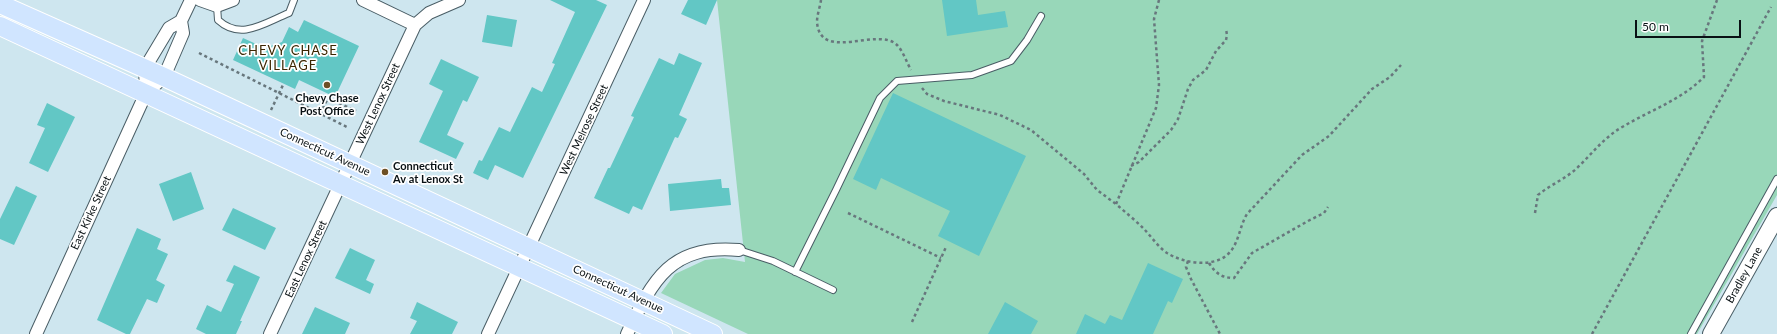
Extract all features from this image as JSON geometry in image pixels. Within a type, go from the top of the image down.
[{"type":"main road","name":"Connecticut Avenue","points":[[0,4],[145,68],[351,164],[635,317],[663,334]]},
{"type":"main road","name":"Connecticut Avenue","points":[[0,26],[341,184],[524,258]]},
{"type":"main road","name":"Bradley Lane","points":[[1711,334],[1777,216]]},
{"type":"main road","name":"Connecticut Avenue","points":[[635,317],[713,334]]},
{"type":"street","points":[[146,93],[145,68],[169,28],[181,21],[191,0]]},
{"type":"street","points":[[200,0],[217,6],[233,0]]},
{"type":"street","points":[[363,0],[416,25],[429,13],[459,0]]},
{"type":"street","name":"West Melrose Street","points":[[488,334],[644,0]]},
{"type":"street","points":[[146,93],[164,77],[183,33],[181,21]]},
{"type":"street","name":"West Lenox Street","points":[[341,184],[416,25]]},
{"type":"street","name":"East Kirke Street","points":[[36,334],[146,93]]},
{"type":"street","name":"East Lenox Street","points":[[270,334],[341,184]]},
{"type":"street","points":[[635,317],[650,288],[663,273],[685,256],[710,249],[739,250]]},
{"type":"lane","points":[[217,6],[218,20],[225,26],[234,30],[244,31],[289,13],[294,0]]},
{"type":"lane","points":[[795,272],[880,98],[897,82],[915,79],[972,75],[1011,61],[1027,40],[1041,16]]},
{"type":"lane","points":[[1691,334],[1777,179]]},
{"type":"lane","points":[[739,250],[773,261],[833,290]]},
{"type":"path","points":[[821,0],[817,21],[821,34],[828,41],[886,40],[897,45],[915,79],[927,94],[944,101],[1000,114],[1031,130],[1084,174],[1097,190],[1142,226],[1167,253],[1199,264],[1209,263],[1228,255],[1237,242],[1241,223],[1247,214],[1302,155],[1329,136],[1372,88],[1390,77],[1400,64]]},
{"type":"path","points":[[1116,204],[1156,108],[1160,84],[1154,19],[1159,0]]},
{"type":"path","points":[[1535,213],[1538,195],[1576,170],[1606,138],[1624,126],[1674,100],[1696,86],[1704,77],[1702,41],[1717,0]]},
{"type":"path","points":[[1592,334],[1771,7]]},
{"type":"path","points":[[1131,166],[1139,162],[1171,130],[1178,119],[1188,89],[1193,80],[1206,70],[1216,51],[1226,40],[1226,29]]},
{"type":"path","points":[[199,53],[349,128]]},
{"type":"path","points":[[270,114],[283,85]]},
{"type":"path","points":[[320,114],[328,98],[356,111]]},
{"type":"path","points":[[1209,263],[1214,271],[1225,278],[1234,278],[1252,253],[1324,213],[1328,207]]},
{"type":"path","points":[[848,213],[941,258]]},
{"type":"path","points":[[912,322],[946,247]]},
{"type":"path","points":[[1188,261],[1186,267],[1191,279],[1220,334]]},
{"type":"green space","points":[[717,0],[1777,0],[1777,195],[1697,334],[748,334],[661,293],[675,274],[705,260],[723,258],[745,262]]},
{"type":"building","points":[[550,0],[596,0],[607,5],[523,178],[495,165],[488,180],[473,173],[479,160],[482,161],[499,127],[510,132],[532,87],[542,92],[555,64],[552,63],[575,12]]},
{"type":"building","points":[[688,0],[717,0],[706,25],[681,14]]},
{"type":"building","points":[[942,0],[976,0],[978,15],[1005,11],[1008,27],[947,36]]},
{"type":"building","points":[[487,15],[517,20],[512,47],[482,42]]},
{"type":"building","points":[[304,20],[359,46],[335,97],[299,80],[295,89],[233,60],[243,38],[265,48],[282,42],[289,27],[298,32]]},
{"type":"building","points":[[679,53],[702,63],[679,115],[687,119],[678,138],[675,137],[642,210],[633,206],[629,214],[594,198],[634,117],[631,116],[659,58],[674,65]]},
{"type":"building","points":[[441,59],[479,77],[467,102],[463,100],[447,135],[464,143],[456,159],[419,142],[443,91],[429,84]]},
{"type":"building","points":[[893,93],[1026,156],[979,256],[938,236],[950,211],[881,178],[876,190],[853,179]]},
{"type":"building","points":[[47,103],[75,117],[48,172],[29,163],[45,128],[37,125]]},
{"type":"building","points":[[191,172],[204,209],[173,221],[159,184]]},
{"type":"building","points":[[721,179],[722,188],[729,188],[731,205],[670,211],[668,184]]},
{"type":"building","points":[[16,186],[37,196],[14,245],[0,239],[0,219]]},
{"type":"building","points":[[233,208],[276,228],[265,250],[222,230]]},
{"type":"building","points":[[137,228],[161,239],[157,249],[168,254],[156,280],[165,285],[157,303],[147,299],[130,334],[126,334],[97,320]]},
{"type":"building","points":[[350,248],[375,260],[366,280],[374,284],[370,294],[335,278]]},
{"type":"building","points":[[1148,263],[1183,279],[1172,303],[1168,301],[1153,334],[1076,334],[1085,314],[1105,324],[1110,315],[1122,320]]},
{"type":"building","points":[[234,265],[260,277],[240,321],[242,321],[236,334],[206,334],[196,329],[207,305],[221,312],[234,284],[226,281]]},
{"type":"building","points":[[417,302],[458,322],[452,334],[410,334],[417,321],[410,318]]},
{"type":"building","points":[[1005,302],[1038,321],[1031,334],[988,334]]},
{"type":"building","points":[[315,307],[350,323],[345,334],[302,334]]},
{"type":"place","name":"Chevy Chase Post Office","points":[[327,85]]},
{"type":"place","name":"Connecticut Av at Lenox St","points":[[385,172]]},
{"type":"district","name":"CHEVY CHASE VILLAGE","points":[[288,58]]}]
